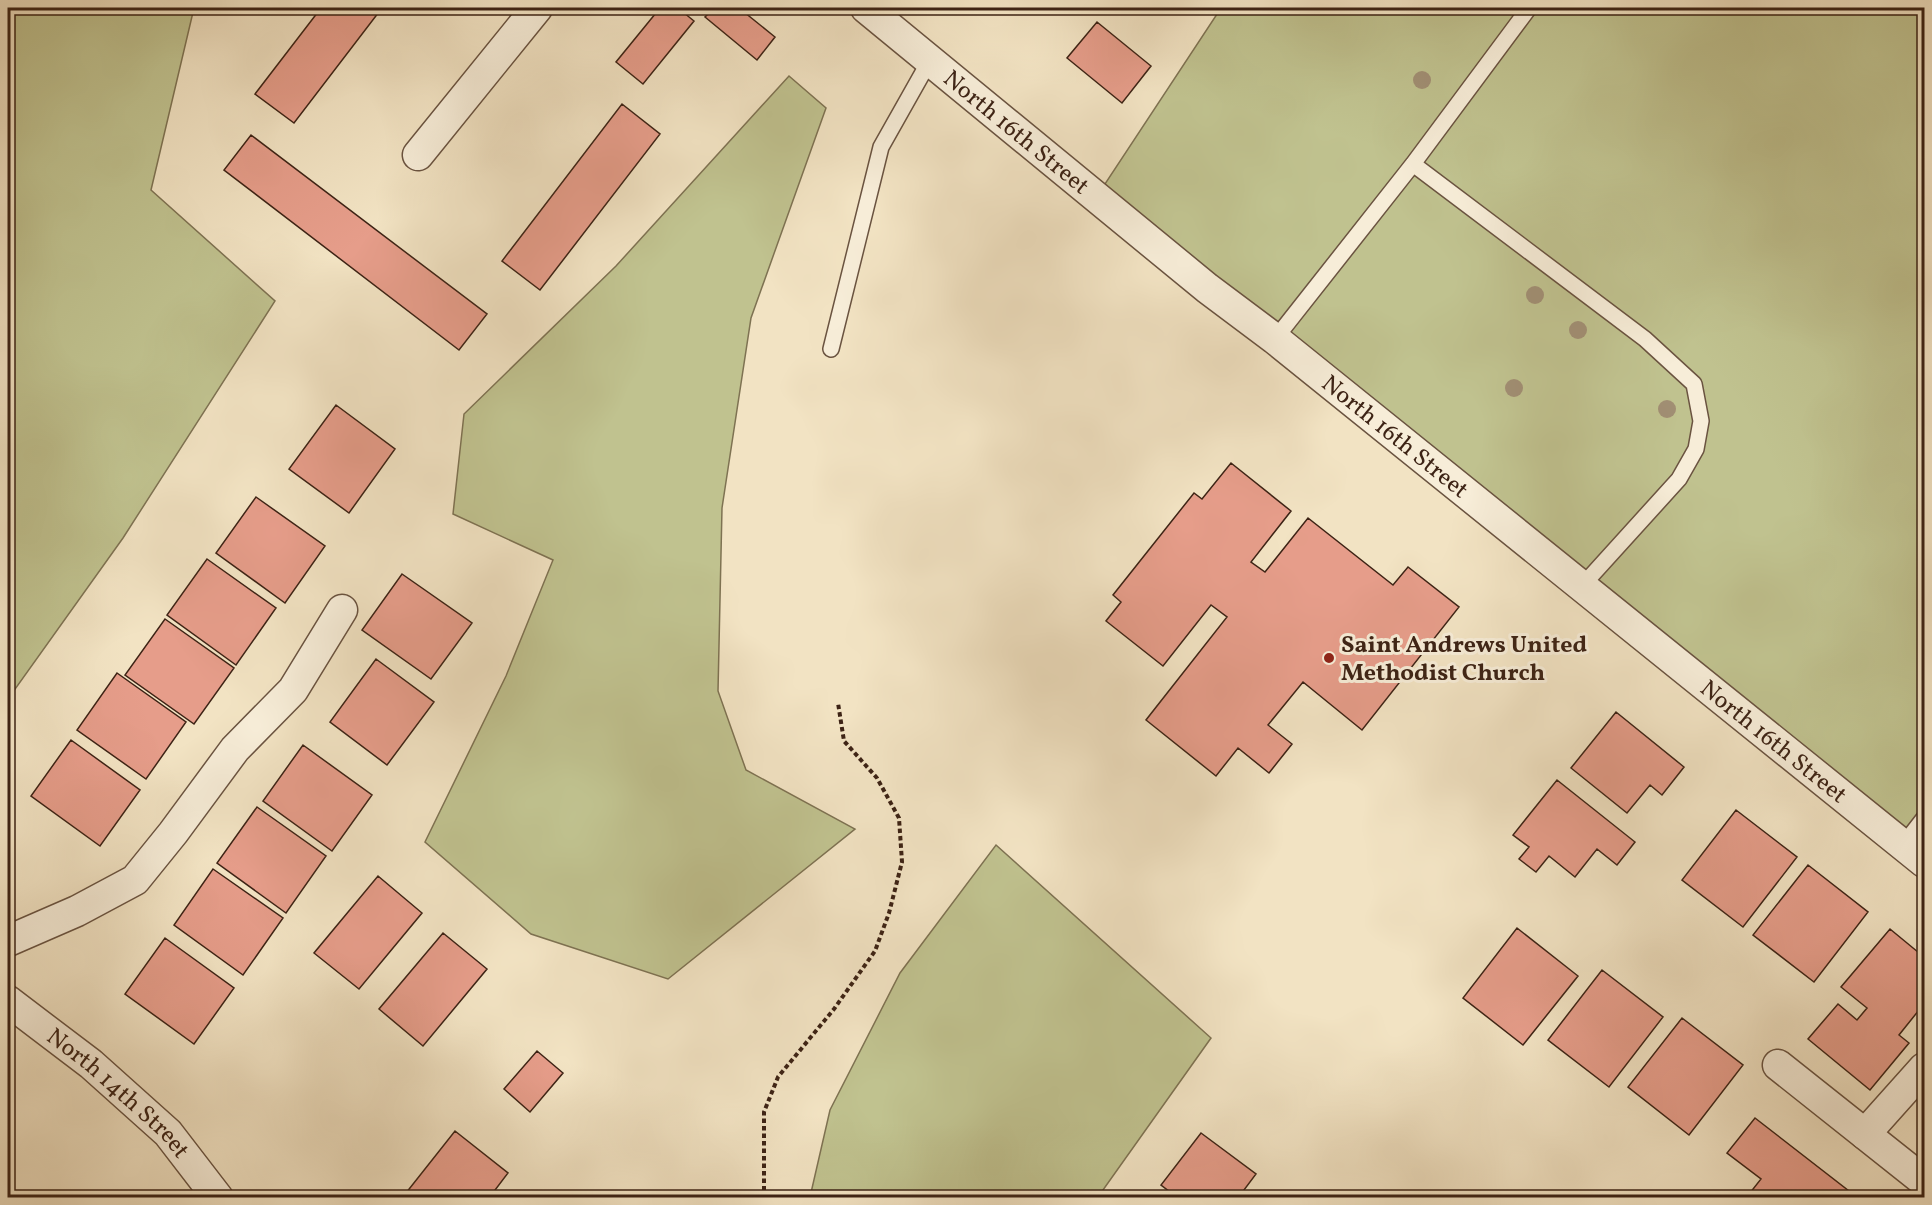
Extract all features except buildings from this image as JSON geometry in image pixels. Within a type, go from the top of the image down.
[{"type":"street","points":[[418,155],[537,8]]},
{"type":"street","name":"North 16th Street","points":[[868,8],[1207,288],[1275,339],[1914,853]]},
{"type":"street","points":[[8,941],[77,911],[135,880],[235,749],[293,690],[342,610]]},
{"type":"street","name":"North 14th Street","points":[[8,1001],[92,1064],[168,1133],[218,1197]]},
{"type":"street","points":[[1778,1065],[1924,1181]]},
{"type":"street","points":[[1865,1134],[1924,1068]]},
{"type":"lane","points":[[1275,339],[1413,164],[1529,8]]},
{"type":"lane","points":[[831,349],[881,147],[930,60]]},
{"type":"lane","points":[[1413,164],[1645,339],[1694,384],[1701,421],[1696,449],[1679,479],[1582,586]]},
{"type":"lane","points":[[1914,853],[1924,818]]},
{"type":"path","points":[[764,1197],[764,1112],[778,1077],[834,1008],[875,951],[889,913],[902,862],[900,818],[877,777],[843,741],[838,703]]},
{"type":"green space","points":[[8,8],[194,8],[151,190],[275,301],[123,538],[8,699]]},
{"type":"green space","points":[[1221,8],[1924,8],[1924,862],[1097,196]]},
{"type":"green space","points":[[789,76],[826,108],[751,318],[722,508],[718,691],[746,770],[855,829],[668,979],[531,934],[425,842],[506,676],[553,560],[453,514],[464,414],[616,266]]},
{"type":"green space","points":[[996,845],[1211,1038],[1098,1197],[810,1197],[830,1110],[900,973]]},
{"type":"place","name":"Saint Andrews United Methodist Church","points":[[1329,658]]}]
